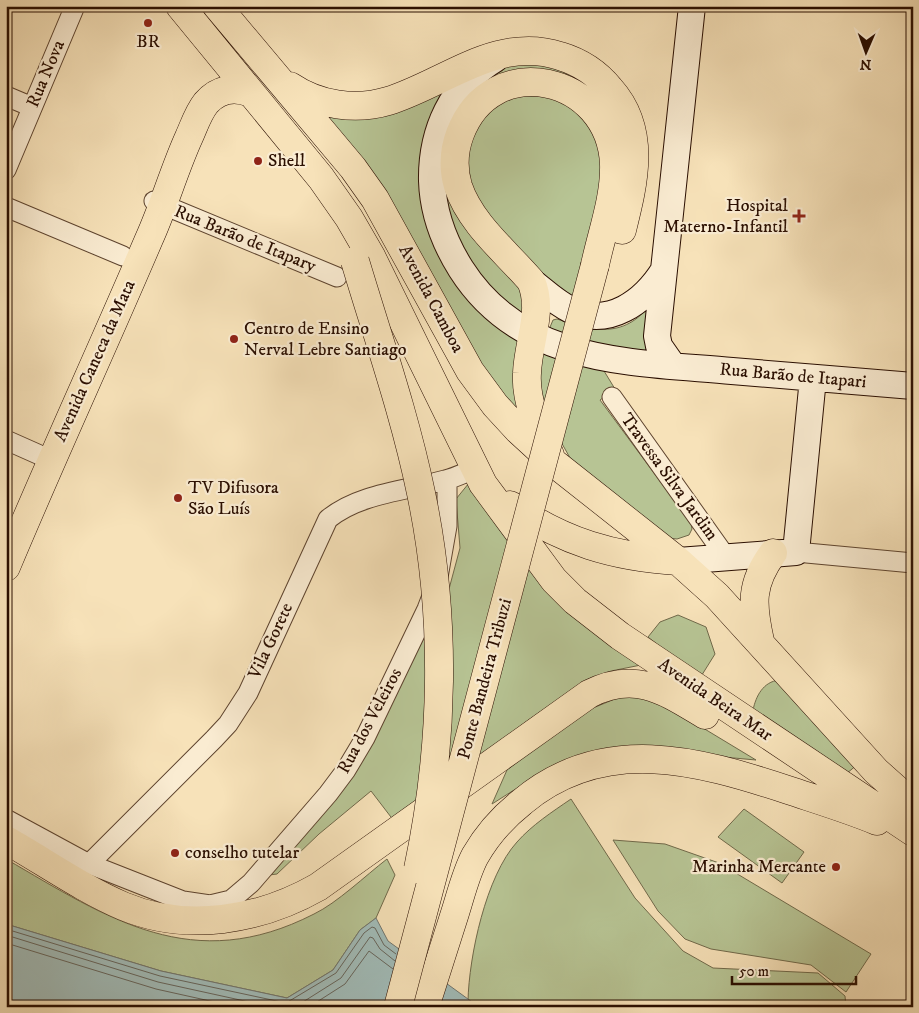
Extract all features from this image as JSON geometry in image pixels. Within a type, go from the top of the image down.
[{"type":"main road","name":"Avenida Camboa","points":[[180,6],[324,182],[349,218],[370,256],[478,476],[532,552]]},
{"type":"main road","name":"Avenida Camboa","points":[[217,6],[353,168],[375,199],[475,378],[495,405],[518,430],[554,463],[625,517],[678,561]]},
{"type":"main road","points":[[673,366],[659,346],[657,336],[692,6]]},
{"type":"main road","name":"Avenida Caneca da Mata","points":[[194,127],[209,72],[210,44]]},
{"type":"main road","points":[[278,77],[313,98],[334,104],[363,106],[389,101],[471,64],[512,52]]},
{"type":"main road","name":"Ponte Bandeira Tribuzi","points":[[398,1007],[603,266],[631,192],[635,166],[634,137],[626,113],[605,82],[582,65],[548,53],[512,52],[496,59],[477,71],[465,83],[446,112],[434,150],[433,192],[443,234],[466,276],[494,308],[533,336],[590,355],[673,366]]},
{"type":"main road","name":"Ponte Bandeira Tribuzi","points":[[414,1007],[603,266],[613,178],[612,154],[607,133],[597,114],[576,94],[544,84],[515,84],[491,94],[469,115],[458,138],[454,164],[457,183],[467,208],[531,281],[564,307],[580,314],[595,316],[613,314],[632,305],[649,292],[664,270]]},
{"type":"main road","name":"Avenida Caneca da Mata","points":[[6,523],[44,457],[158,203],[206,104],[219,92],[238,89],[250,93]]},
{"type":"main road","points":[[324,182],[346,268],[412,454],[422,495],[432,562],[439,667],[433,786],[390,1007]]},
{"type":"main road","name":"Avenida Caneca da Mata","points":[[6,566],[44,457],[123,256],[158,203]]},
{"type":"main road","points":[[531,281],[537,302],[526,374],[528,390],[541,435],[554,463]]},
{"type":"main road","name":"Rua Barão de Itapari","points":[[673,366],[913,386]]},
{"type":"main road","points":[[760,641],[755,620],[756,584],[759,574],[784,552],[812,378]]},
{"type":"main road","points":[[478,476],[512,506],[547,528],[602,551],[650,559],[678,561],[717,596],[760,641],[876,771],[913,804]]},
{"type":"main road","points":[[602,551],[620,537],[625,517]]},
{"type":"main road","name":"Avenida Beira Mar","points":[[532,552],[554,580],[575,601],[620,636],[913,832]]},
{"type":"main road","name":"Travessa Silva Jardim","points":[[678,561],[784,552]]},
{"type":"main road","points":[[6,840],[110,900],[140,912],[178,920],[196,921],[254,914],[287,903],[318,887],[589,694],[601,688],[624,683],[649,685],[664,691],[739,735],[860,796]]},
{"type":"main road","points":[[425,1007],[475,857],[491,833],[510,812],[530,795],[554,780],[596,764],[618,760],[662,759],[709,766],[832,804],[884,824],[913,839]]},
{"type":"street","name":"Rua Nova","points":[[6,170],[75,6]]},
{"type":"street","points":[[6,96],[32,107]]},
{"type":"street","name":"Rua Barão de Itapary","points":[[158,203],[346,268]]},
{"type":"street","points":[[6,207],[123,256]]},
{"type":"street","name":"Travessa Silva Jardim","points":[[612,397],[726,557]]},
{"type":"street","points":[[6,440],[44,457]]},
{"type":"street","name":"Vila Gorete","points":[[89,864],[214,739],[233,716],[248,692],[328,519],[349,505],[409,487],[478,476]]},
{"type":"street","name":"Rua dos Veleiros","points":[[6,819],[89,864],[183,901],[210,905],[231,900],[251,883],[328,794],[346,770],[365,738],[427,609],[437,583],[447,526],[447,480]]},
{"type":"street","name":"Travessa Silva Jardim","points":[[784,552],[913,563]]},
{"type":"green space","points":[[521,59],[542,59],[578,73],[588,80],[604,97],[618,120],[610,120],[594,98],[568,80],[541,73],[515,76],[490,88],[470,106],[455,130],[448,158],[450,188],[454,200],[472,227],[525,293],[531,313],[526,317],[518,315],[511,310],[482,283],[458,244],[443,200],[442,154],[447,132],[455,115],[469,94],[486,75],[506,62]]},
{"type":"green space","points":[[449,84],[422,189],[520,345],[521,410],[510,408],[311,105]]},
{"type":"green space","points":[[514,95],[554,97],[587,118],[608,163],[578,299],[540,280],[475,200],[468,169],[468,158],[473,137],[483,118]]},
{"type":"green space","points":[[653,301],[648,355],[548,332],[553,320],[557,319],[597,329],[621,327],[632,322]]},
{"type":"green space","points":[[543,352],[601,366],[615,389],[600,400],[691,523],[692,529],[689,535],[677,539],[668,538],[574,465],[538,401],[538,353]]},
{"type":"green space","points":[[469,483],[646,664],[611,671],[586,680],[527,721],[394,821],[371,791],[319,834],[277,874],[269,875],[356,771],[449,589],[460,548],[456,499]]},
{"type":"green space","points":[[678,615],[706,627],[715,654],[700,678],[648,637],[660,622]]},
{"type":"green space","points":[[779,680],[858,764],[846,774],[753,710],[761,690],[773,681]]},
{"type":"green space","points":[[627,694],[660,702],[756,760],[635,749],[533,778],[492,804],[507,770],[576,715]]},
{"type":"green space","points":[[571,799],[635,898],[683,951],[713,968],[818,973],[845,996],[846,1007],[479,1007],[468,1001],[472,962],[481,917],[496,875],[517,842],[529,830]]},
{"type":"green space","points":[[744,809],[804,852],[782,883],[718,837]]},
{"type":"green space","points":[[613,840],[665,844],[719,863],[871,954],[846,992],[811,965],[711,949],[685,939],[658,911]]},
{"type":"green space","points":[[6,859],[81,902],[117,919],[153,932],[191,940],[229,940],[270,932],[314,914],[341,896],[387,859],[395,875],[376,918],[360,930],[333,970],[287,998],[161,971],[6,924]]},
{"type":"water","points":[[376,918],[388,941],[479,1007],[6,1007],[6,924],[161,971],[287,998],[333,970],[360,930]]},
{"type":"place","name":"BR","points":[[148,23]]},
{"type":"place","name":"Shell","points":[[258,161]]},
{"type":"place","name":"Hospital Materno-Infantil","points":[[799,216]]},
{"type":"place","name":"Centro de Ensino Nerval Lebre Santiago","points":[[234,339]]},
{"type":"place","name":"TV Difusora São Luís","points":[[178,498]]},
{"type":"place","name":"conselho tutelar","points":[[175,853]]},
{"type":"place","name":"Marinha Mercante","points":[[836,867]]}]
